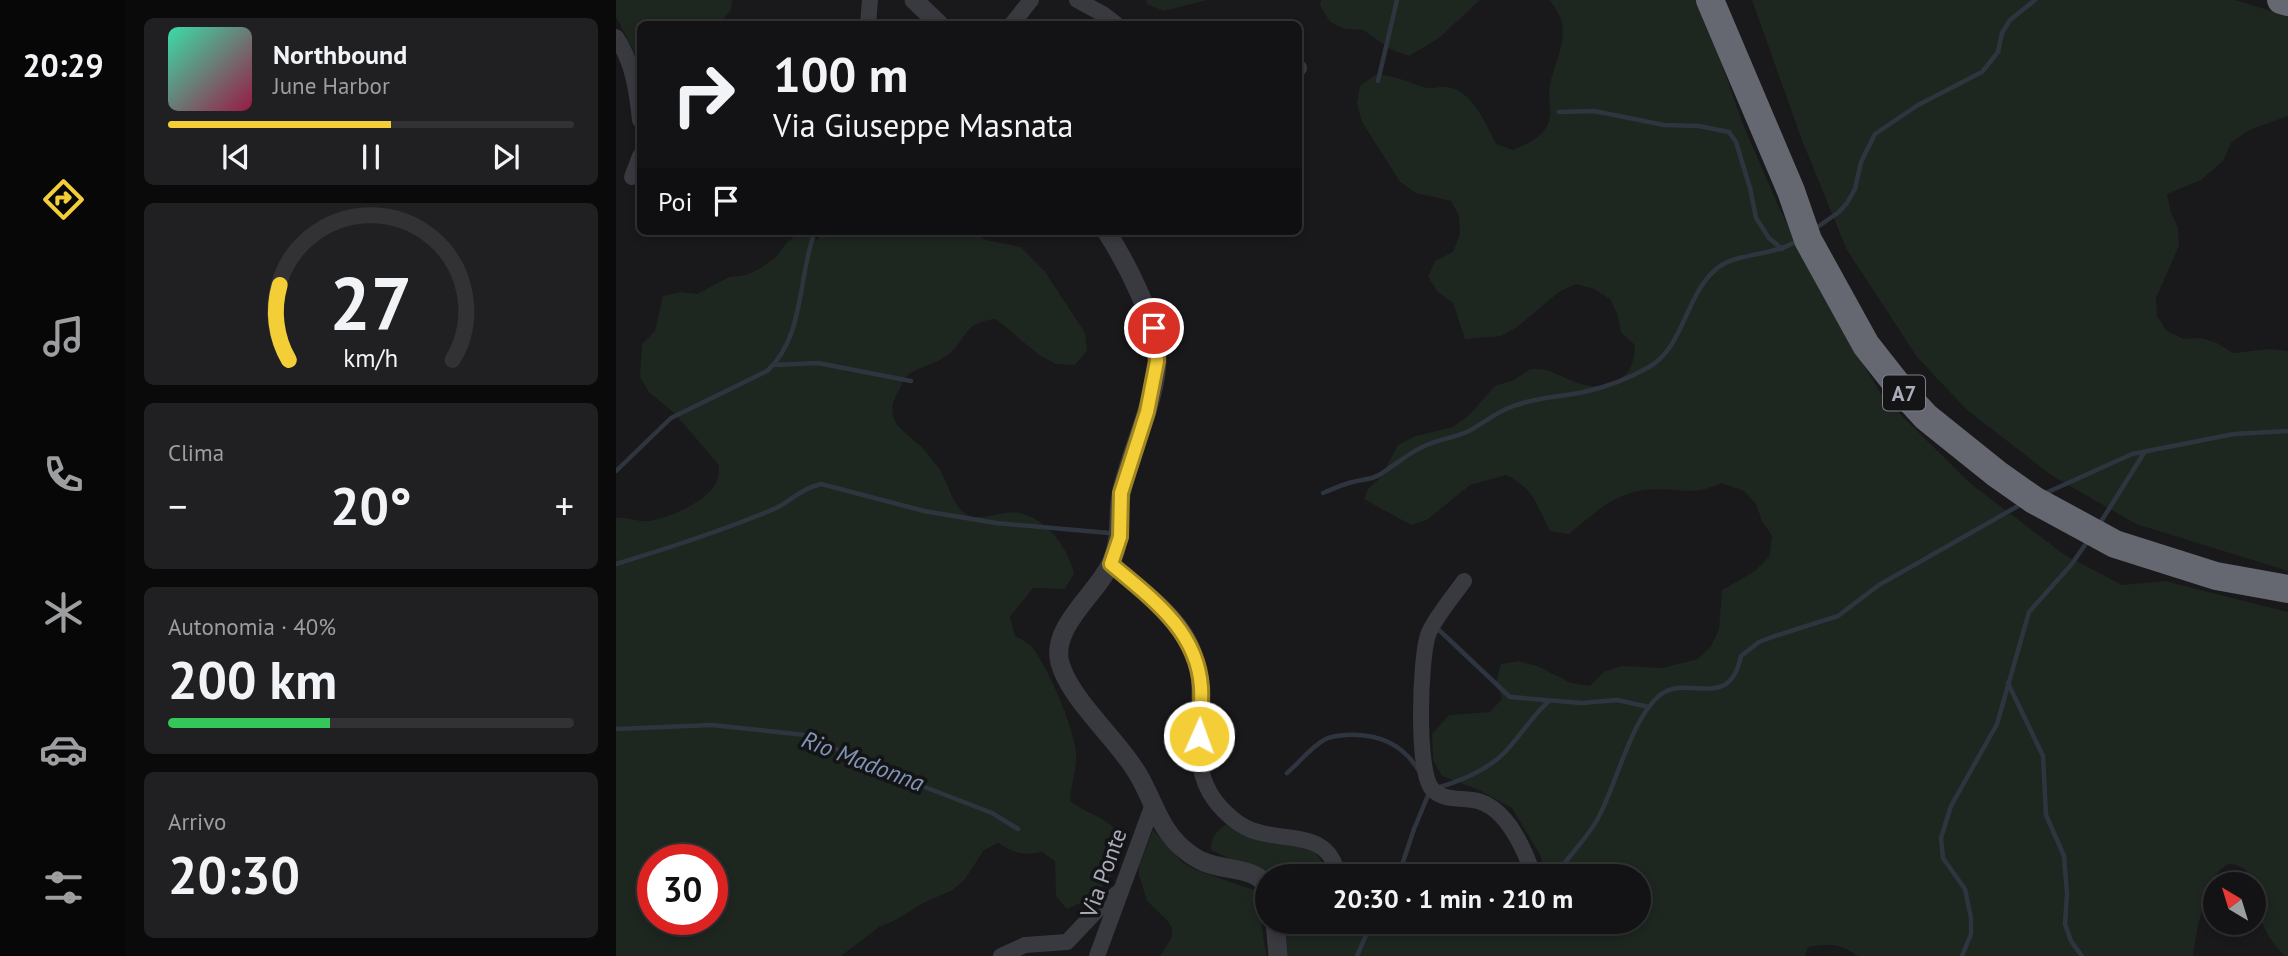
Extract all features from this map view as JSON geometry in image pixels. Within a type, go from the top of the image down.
[{"type":"highway","name":"A7","points":[[1710,0],[1791,191],[1808,240],[1867,345],[1926,417],[2034,500],[2115,544],[2216,576],[2288,589]]},
{"type":"highway","points":[[2281,0],[2288,2]]},
{"type":"street","points":[[868,21],[870,0]]},
{"type":"street","points":[[914,0],[936,21]]},
{"type":"street","points":[[1014,21],[1031,0]]},
{"type":"street","points":[[1077,0],[1112,21]]},
{"type":"street","points":[[616,37],[623,47],[635,82],[637,97]]},
{"type":"street","points":[[632,177],[637,164]]},
{"type":"street","points":[[1108,235],[1154,328],[1157,361],[1147,412],[1121,493],[1120,537],[1111,564],[1072,618],[1060,641],[1059,659],[1065,678],[1137,772],[1152,807],[1178,844],[1204,862],[1238,869],[1255,877]]},
{"type":"street","points":[[1111,564],[1174,619],[1190,643],[1201,685],[1198,754],[1203,778],[1215,801],[1230,817],[1248,829],[1279,837],[1308,839],[1328,850],[1335,864]]},
{"type":"street","points":[[1464,581],[1428,634],[1419,700],[1430,787],[1441,796],[1479,801],[1496,810],[1517,839],[1528,864]]},
{"type":"street","name":"Via Ponte","points":[[1097,956],[1152,807]]},
{"type":"street","points":[[1001,956],[1025,945],[1067,942],[1102,905],[1119,892]]},
{"type":"street","points":[[1276,934],[1278,956]]},
{"type":"shaded area","points":[[616,0],[732,0],[731,10],[722,21],[637,21],[637,57],[616,17]]},
{"type":"shaded area","points":[[1146,0],[1207,0],[1164,11],[1147,4]]},
{"type":"shaded area","points":[[1321,0],[1480,0],[1439,38],[1409,56],[1392,50],[1363,30],[1345,29],[1330,22],[1320,5]]},
{"type":"shaded area","points":[[1550,0],[1700,0],[1742,122],[1782,214],[1833,314],[1883,397],[1971,484],[2065,555],[2122,585],[2165,581],[2288,612],[2288,956],[2278,949],[2266,930],[2266,872],[2247,872],[2230,864],[2219,872],[2203,872],[2203,908],[2193,956],[1858,956],[1840,946],[1828,945],[1808,947],[1805,956],[1287,956],[1283,934],[1651,934],[1651,864],[1542,864],[1540,855],[1512,808],[1479,790],[1442,776],[1433,760],[1432,734],[1449,715],[1490,712],[1502,699],[1496,682],[1501,664],[1519,661],[1537,666],[1571,683],[1590,686],[1604,672],[1622,666],[1662,668],[1698,659],[1711,646],[1719,629],[1722,590],[1755,571],[1769,557],[1772,536],[1762,521],[1756,504],[1744,491],[1721,483],[1701,490],[1656,489],[1623,495],[1604,506],[1569,534],[1550,531],[1529,492],[1506,475],[1470,485],[1427,520],[1411,525],[1364,499],[1368,489],[1381,477],[1398,445],[1416,436],[1453,427],[1469,415],[1495,386],[1514,380],[1530,369],[1549,371],[1591,386],[1607,385],[1625,375],[1632,362],[1635,345],[1621,333],[1618,316],[1610,299],[1594,289],[1576,284],[1559,292],[1517,327],[1501,336],[1465,339],[1453,303],[1438,292],[1428,277],[1435,261],[1453,252],[1460,234],[1459,216],[1451,201],[1416,193],[1400,182],[1362,122],[1357,103],[1360,86],[1376,74],[1395,77],[1427,88],[1455,89],[1477,109],[1496,144],[1513,150],[1531,142],[1548,124],[1550,84],[1563,33],[1559,15]]},
{"type":"shaded area","points":[[1752,0],[2235,0],[2288,16],[2288,116],[2247,131],[2231,143],[2223,161],[2201,180],[2167,194],[2178,228],[2179,246],[2156,298],[2157,316],[2167,331],[2183,339],[2201,338],[2217,343],[2233,353],[2270,349],[2288,351],[2288,571],[2136,524],[2051,475],[1967,410],[1917,357],[1847,250],[1803,143]]},
{"type":"shaded area","points":[[798,235],[808,235],[818,240],[821,235],[978,235],[986,240],[1021,247],[1046,273],[1085,333],[1087,351],[1075,365],[1056,364],[1039,355],[996,319],[976,324],[949,354],[907,376],[895,399],[893,414],[894,420],[903,431],[923,448],[940,470],[954,501],[968,515],[974,517],[1014,512],[1030,516],[1048,528],[1062,545],[1074,574],[1065,589],[1033,588],[1010,617],[1015,636],[1031,646],[1046,670],[1070,728],[1076,759],[1070,801],[1105,821],[1118,832],[1125,840],[1122,852],[1106,883],[1089,898],[1067,909],[1056,896],[1055,861],[1042,852],[1019,853],[998,843],[984,850],[965,879],[953,890],[879,927],[841,956],[616,956],[616,518],[648,521],[677,513],[697,502],[712,489],[719,471],[719,465],[674,413],[649,392],[640,377],[642,344],[655,331],[663,296],[680,292],[697,294],[729,277],[746,275],[776,257],[787,242]]},
{"type":"shaded area","points":[[1227,824],[1308,845],[1323,864],[1255,864],[1255,871],[1211,850],[1215,834]]},
{"type":"shaded area","points":[[1153,830],[1182,862],[1196,870],[1254,890],[1255,934],[1263,934],[1267,956],[1160,956],[1172,937],[1172,928],[1147,901],[1139,866]]},
{"type":"waterway","points":[[1378,81],[1397,0]]},
{"type":"waterway","points":[[1819,226],[1847,203],[1855,189],[1861,162],[1875,134],[1918,105],[1982,72],[1998,52],[2002,33],[2010,20],[2035,0]]},
{"type":"waterway","points":[[1559,112],[1594,111],[1664,125],[1699,126],[1729,132],[1736,142],[1756,218],[1769,238],[1782,249]]},
{"type":"waterway","points":[[616,471],[671,418],[767,371],[779,357],[794,323],[814,235]]},
{"type":"waterway","points":[[1323,493],[1376,477],[1422,447],[1469,431],[1515,405],[1592,390],[1642,371],[1670,348],[1697,294],[1714,271],[1741,257],[1773,251],[1793,243]]},
{"type":"waterway","points":[[774,365],[818,363],[911,381]]},
{"type":"waterway","points":[[2048,492],[2132,454],[2234,434],[2288,431]]},
{"type":"waterway","points":[[2102,520],[2144,453]]},
{"type":"waterway","points":[[616,564],[754,517],[780,506],[806,489],[821,484],[924,511],[996,523],[1109,533]]},
{"type":"waterway","points":[[1564,864],[1597,820],[1632,736],[1660,695],[1671,689],[1718,688],[1727,683],[1735,673],[1741,656],[1759,642],[1838,616],[1879,585],[2018,506]]},
{"type":"waterway","points":[[1962,956],[1971,934],[1971,918],[1965,889],[1943,858],[1941,838],[1951,806],[1997,724],[2029,612],[2085,545]]},
{"type":"waterway","points":[[1436,631],[1439,630],[1510,697],[1582,703],[1617,700],[1649,707]]},
{"type":"waterway","points":[[2008,683],[2043,756],[2046,815],[2064,856],[2067,894],[2065,924],[2071,941],[2082,956]]},
{"type":"waterway","points":[[1437,788],[1473,774],[1498,758],[1549,701]]},
{"type":"waterway","name":"Rio Madonna","points":[[616,729],[712,725],[805,735],[904,779],[992,813],[1018,829]]},
{"type":"waterway","points":[[1287,773],[1319,743],[1345,735],[1368,736],[1388,742],[1405,754],[1419,771]]},
{"type":"waterway","points":[[1402,864],[1429,793]]},
{"type":"waterway","points":[[1357,956],[1366,934]]},
{"type":"route","points":[[1154,328],[1157,361],[1147,412],[1121,493],[1120,537],[1111,564],[1174,619],[1190,643],[1201,685],[1199,736]]}]
